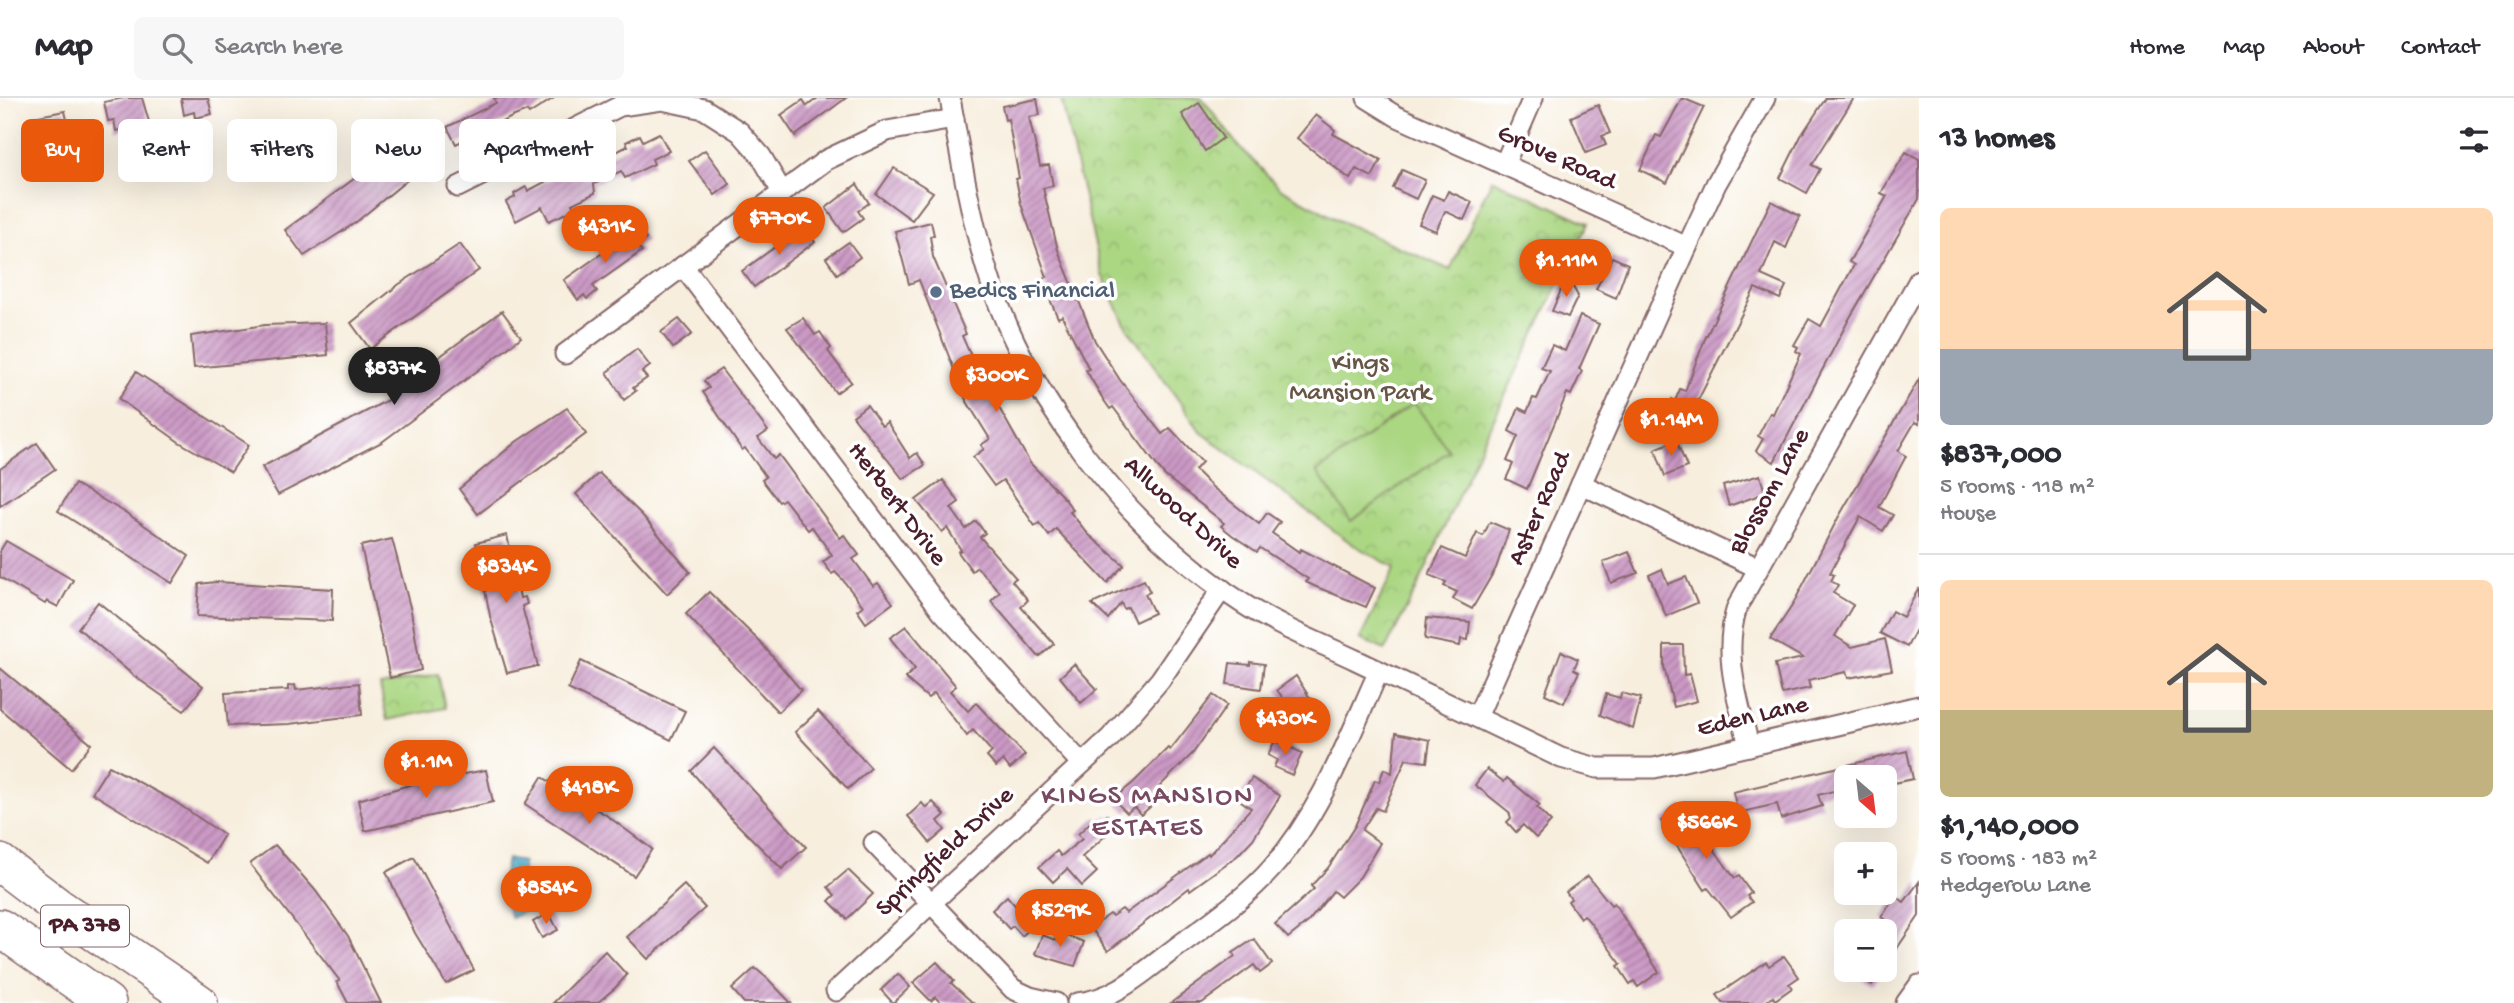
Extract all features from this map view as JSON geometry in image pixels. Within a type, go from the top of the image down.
[{"type":"highway","name":"PA 378","points":[[1,863],[58,907],[199,1003]]},
{"type":"highway","name":"PA 378","points":[[0,928],[107,1003]]},
{"type":"street","name":"Allwood Drive","points":[[950,98],[972,215],[985,266],[1025,363],[1081,451],[1124,500],[1170,545],[1243,604],[1561,758],[1597,768]]},
{"type":"street","name":"Grove Road","points":[[1367,98],[1396,116],[1687,247]]},
{"type":"street","points":[[1504,165],[1533,98]]},
{"type":"street","name":"Aster Road","points":[[1477,717],[1716,184],[1765,98]]},
{"type":"street","points":[[458,187],[620,106],[662,100],[704,109],[740,132],[761,156],[782,192]]},
{"type":"street","points":[[565,354],[826,160],[866,139],[909,125],[954,119]]},
{"type":"street","name":"Herbert Drive","points":[[684,266],[942,611],[1082,763]]},
{"type":"street","name":"Blossom Lane","points":[[1748,746],[1730,664],[1729,645],[1738,607],[1919,280]]},
{"type":"street","points":[[1581,484],[1758,568]]},
{"type":"street","name":"Springfield Drive","points":[[835,991],[1110,738],[1153,690],[1222,589]]},
{"type":"street","points":[[1076,1003],[1101,998],[1126,985],[1249,891],[1271,869],[1298,835],[1325,790],[1379,671]]},
{"type":"street","name":"Eden Lane","points":[[1597,768],[1654,768],[1919,706]]},
{"type":"street","points":[[874,844],[929,905],[1013,989],[1030,997],[1056,1003]]},
{"type":"street","points":[[1906,1003],[1919,985]]},
{"type":"green space","name":"Kings Mansion Park","points":[[1061,98],[1202,98],[1236,143],[1280,188],[1338,220],[1450,270],[1492,179],[1588,223],[1484,439],[1417,588],[1385,650],[1360,639],[1395,568],[1352,544],[1201,432],[1126,326],[1102,275]]},
{"type":"green space","points":[[1414,403],[1449,451],[1351,521],[1317,472]]},
{"type":"green space","points":[[438,674],[445,708],[387,720],[380,686]]},
{"type":"water","points":[[507,859],[523,862],[521,879],[538,904],[511,918],[501,890]]},
{"type":"building","points":[[142,98],[148,119],[118,119],[116,131],[114,120],[108,121],[104,102]]},
{"type":"building","points":[[181,98],[208,98],[212,114],[195,118],[194,112],[184,115]]},
{"type":"building","points":[[494,98],[554,98],[529,114],[527,111],[508,119],[463,119],[496,103]]},
{"type":"building","points":[[818,98],[846,98],[795,136],[781,115],[803,100],[807,106]]},
{"type":"building","points":[[1682,98],[1704,107],[1667,183],[1640,170],[1656,135],[1661,137]]},
{"type":"building","points":[[1826,98],[1854,98],[1812,165],[1820,169],[1807,193],[1780,178],[1801,136]]},
{"type":"building","points":[[1037,99],[1040,115],[1029,117],[1040,166],[1049,165],[1053,186],[1043,188],[1058,250],[1095,341],[1120,380],[1162,434],[1170,428],[1202,462],[1195,470],[1211,486],[1259,524],[1267,513],[1280,522],[1272,533],[1299,552],[1301,549],[1375,588],[1366,607],[1306,582],[1308,579],[1260,548],[1257,552],[1232,535],[1221,526],[1224,523],[1164,475],[1113,407],[1110,409],[1103,399],[1086,370],[1089,369],[1062,316],[1058,318],[1051,302],[1043,278],[1047,277],[1021,204],[1008,119],[1005,120],[1002,106]]},
{"type":"building","points":[[1199,103],[1223,138],[1205,151],[1182,114]]},
{"type":"building","points":[[1598,105],[1610,133],[1602,136],[1606,145],[1586,153],[1571,117]]},
{"type":"building","points":[[65,111],[67,119],[33,119]]},
{"type":"building","points":[[1316,115],[1335,130],[1333,134],[1381,160],[1372,177],[1356,169],[1350,179],[1297,138]]},
{"type":"building","points":[[459,121],[459,143],[456,144],[447,127]]},
{"type":"building","points":[[659,133],[669,151],[652,159],[654,164],[625,178],[621,171],[616,173],[616,152],[628,146],[626,142],[640,135],[643,141]]},
{"type":"building","points":[[705,150],[730,184],[715,195],[689,161]]},
{"type":"building","points":[[1906,152],[1919,159],[1919,199],[1848,321],[1774,462],[1756,451],[1763,439],[1758,436],[1770,413],[1773,414],[1801,354],[1796,351],[1798,347],[1794,345],[1809,319],[1821,326],[1854,265],[1849,262],[1887,196],[1881,193]]},
{"type":"building","points":[[894,168],[933,192],[912,220],[876,194]]},
{"type":"building","points":[[1402,170],[1425,180],[1416,199],[1393,188]]},
{"type":"building","points":[[351,181],[405,182],[355,223],[304,256],[285,230]]},
{"type":"building","points":[[545,182],[598,182],[594,184],[595,193],[572,204],[575,209],[549,221],[542,207],[516,221],[506,202],[526,187],[528,191]]},
{"type":"building","points":[[857,184],[869,203],[858,211],[863,218],[843,232],[826,208]]},
{"type":"building","points":[[1448,191],[1472,202],[1464,220],[1445,211],[1436,231],[1419,224],[1432,195],[1444,200]]},
{"type":"building","points":[[1771,201],[1800,216],[1786,248],[1775,242],[1761,275],[1786,286],[1780,299],[1755,288],[1693,410],[1702,414],[1692,435],[1662,421],[1672,399],[1675,401],[1680,389],[1685,391],[1705,339]]},
{"type":"building","points":[[931,222],[934,235],[930,236],[933,257],[966,334],[962,336],[975,365],[1030,463],[1064,498],[1073,510],[1070,512],[1088,534],[1124,565],[1107,583],[1056,529],[1049,536],[1039,523],[1035,526],[1003,480],[994,486],[973,457],[984,449],[981,445],[990,439],[966,400],[919,280],[909,284],[895,231]]},
{"type":"building","points":[[804,226],[815,242],[754,287],[742,271]]},
{"type":"building","points":[[638,228],[646,239],[637,246],[642,251],[593,286],[597,291],[587,299],[584,295],[578,300],[564,280]]},
{"type":"building","points":[[849,242],[860,257],[837,274],[826,258]]},
{"type":"building","points":[[460,244],[479,270],[370,349],[351,323],[398,285]]},
{"type":"building","points":[[1612,257],[1628,264],[1616,298],[1596,289]]},
{"type":"building","points":[[1567,276],[1578,296],[1568,317],[1552,311]]},
{"type":"building","points":[[502,311],[521,337],[508,348],[382,442],[278,495],[262,467],[397,395],[394,390]]},
{"type":"building","points":[[1580,316],[1599,324],[1579,369],[1582,371],[1571,395],[1567,393],[1527,489],[1506,479],[1513,464],[1507,461],[1518,436],[1509,431],[1519,408],[1527,412],[1533,398],[1537,399],[1550,371],[1541,368],[1552,345],[1565,351]]},
{"type":"building","points":[[803,318],[815,335],[820,332],[831,348],[828,351],[851,382],[836,393],[787,328]]},
{"type":"building","points":[[679,319],[692,334],[673,348],[661,332]]},
{"type":"building","points":[[325,323],[328,355],[194,368],[191,336],[265,325]]},
{"type":"building","points":[[637,349],[650,366],[642,372],[647,378],[633,388],[636,391],[624,400],[607,372]]},
{"type":"building","points":[[721,369],[768,431],[758,438],[774,459],[779,455],[840,538],[844,535],[859,555],[853,559],[873,586],[878,583],[893,603],[866,623],[857,610],[863,606],[842,579],[835,572],[832,574],[823,562],[832,555],[812,527],[808,530],[784,499],[779,502],[762,480],[766,477],[745,448],[742,450],[703,392],[709,388],[704,381]]},
{"type":"building","points":[[136,372],[249,445],[231,472],[179,442],[119,399]]},
{"type":"building","points":[[1919,379],[1919,424],[1915,422],[1898,451],[1906,456],[1879,507],[1893,515],[1883,531],[1860,517],[1830,573],[1834,575],[1831,581],[1838,585],[1833,593],[1853,605],[1835,636],[1852,647],[1885,639],[1892,670],[1848,678],[1846,672],[1808,680],[1810,688],[1782,694],[1775,664],[1803,658],[1770,639],[1792,606],[1838,518]]},
{"type":"building","points":[[867,405],[882,426],[887,422],[910,458],[917,453],[925,465],[903,479],[853,416]]},
{"type":"building","points":[[567,408],[586,434],[478,514],[459,489],[516,442]]},
{"type":"building","points":[[1676,440],[1687,467],[1665,476],[1655,449]]},
{"type":"building","points":[[37,443],[55,469],[0,506],[0,469]]},
{"type":"building","points":[[599,473],[642,515],[690,572],[667,594],[576,494]]},
{"type":"building","points":[[1760,475],[1765,493],[1729,506],[1723,486]]},
{"type":"building","points":[[943,480],[959,502],[951,508],[966,529],[976,521],[985,533],[980,537],[1016,578],[1012,581],[1028,600],[1021,607],[1054,644],[1039,657],[991,601],[1000,592],[977,567],[972,571],[958,552],[961,550],[947,528],[942,532],[916,500]]},
{"type":"building","points":[[75,484],[128,514],[189,556],[172,583],[58,511]]},
{"type":"building","points":[[1490,522],[1509,530],[1496,568],[1472,609],[1453,599],[1457,592],[1444,586],[1446,582],[1429,575],[1442,548],[1465,558],[1477,533],[1483,536]]},
{"type":"building","points":[[507,535],[520,598],[525,597],[527,604],[522,606],[538,666],[507,673],[490,616],[476,543]]},
{"type":"building","points":[[392,539],[411,611],[421,670],[390,678],[361,546]]},
{"type":"building","points":[[6,541],[73,580],[58,607],[47,601],[45,604],[0,577],[0,551]]},
{"type":"building","points":[[1629,552],[1638,573],[1611,583],[1603,562]]},
{"type":"building","points":[[1662,569],[1668,584],[1686,577],[1697,603],[1666,616],[1649,575]]},
{"type":"building","points":[[1144,580],[1150,592],[1145,594],[1154,613],[1135,622],[1128,607],[1124,609],[1121,603],[1108,619],[1092,604]]},
{"type":"building","points":[[216,582],[333,589],[332,621],[197,616],[199,584]]},
{"type":"building","points":[[1919,588],[1919,624],[1907,647],[1880,633],[1892,611],[1903,617]]},
{"type":"building","points":[[709,592],[762,644],[801,690],[778,712],[686,614]]},
{"type":"building","points":[[98,602],[203,686],[184,711],[134,676],[78,628]]},
{"type":"building","points":[[1427,618],[1470,622],[1468,640],[1461,639],[1460,646],[1425,639]]},
{"type":"building","points":[[906,626],[956,686],[950,691],[968,711],[976,703],[1025,755],[1010,769],[1003,760],[996,767],[987,757],[992,752],[973,730],[967,736],[934,693],[928,698],[905,678],[915,669],[890,638]]},
{"type":"building","points":[[1664,645],[1683,645],[1684,675],[1690,674],[1697,701],[1674,707],[1664,667]]},
{"type":"building","points":[[1561,651],[1578,659],[1574,669],[1579,672],[1564,703],[1545,694]]},
{"type":"building","points":[[581,661],[685,711],[671,740],[568,689]]},
{"type":"building","points":[[1250,662],[1264,664],[1261,689],[1227,684],[1230,663],[1250,665]]},
{"type":"building","points":[[1074,664],[1097,689],[1081,703],[1060,677]]},
{"type":"building","points":[[0,668],[91,744],[71,769],[0,709]]},
{"type":"building","points":[[1296,676],[1320,714],[1304,726],[1277,690]]},
{"type":"building","points":[[359,683],[362,715],[289,724],[228,726],[225,693],[288,690],[288,686],[295,685],[296,690]]},
{"type":"building","points":[[1621,693],[1641,698],[1633,729],[1600,715],[1606,694],[1620,698]]},
{"type":"building","points":[[1213,695],[1227,705],[1193,753],[1155,791],[1161,797],[1141,815],[1134,807],[1127,813],[1113,799],[1168,748],[1170,750]]},
{"type":"building","points":[[818,711],[871,768],[848,789],[795,732]]},
{"type":"building","points":[[1396,733],[1430,740],[1427,762],[1406,759],[1383,811],[1376,808],[1362,830],[1380,843],[1360,877],[1340,897],[1333,891],[1308,922],[1288,938],[1275,924],[1314,889],[1311,886],[1328,868],[1355,826],[1375,780],[1379,782],[1384,769],[1392,773]]},
{"type":"building","points":[[1275,740],[1302,753],[1292,775],[1274,767],[1277,760],[1268,755]]},
{"type":"building","points":[[714,748],[806,847],[782,869],[730,817],[691,771]]},
{"type":"building","points":[[1907,751],[1913,779],[1897,782],[1897,765],[1848,765]]},
{"type":"building","points":[[109,766],[174,801],[224,835],[207,863],[92,793]]},
{"type":"building","points":[[1834,768],[1834,791],[1818,795],[1822,806],[1781,819],[1777,804],[1738,813],[1733,792]]},
{"type":"building","points":[[1487,769],[1504,782],[1507,778],[1540,805],[1537,808],[1551,822],[1536,838],[1523,825],[1516,832],[1507,822],[1511,818],[1509,812],[1475,785]]},
{"type":"building","points":[[486,770],[493,802],[365,831],[358,800],[416,783]]},
{"type":"building","points":[[542,777],[606,815],[652,849],[634,876],[525,804]]},
{"type":"building","points":[[1252,778],[1280,796],[1253,839],[1237,856],[1190,890],[1189,888],[1108,951],[1091,928],[1110,914],[1112,916],[1122,909],[1126,913],[1208,853],[1209,855],[1251,808],[1238,799]]},
{"type":"building","points":[[933,802],[945,815],[938,821],[945,830],[930,843],[908,816],[922,803],[926,808]]},
{"type":"building","points":[[1682,806],[1686,812],[1690,809],[1702,827],[1700,829],[1730,872],[1735,878],[1739,876],[1751,893],[1747,896],[1752,902],[1731,917],[1708,888],[1705,890],[1661,821]]},
{"type":"building","points":[[1107,815],[1116,826],[1082,857],[1097,872],[1082,886],[1067,869],[1053,882],[1039,867],[1057,851],[1061,856],[1082,839],[1078,834],[1096,817],[1100,822]]},
{"type":"building","points":[[275,845],[315,890],[348,936],[381,1003],[348,1003],[337,982],[340,981],[250,864]]},
{"type":"building","points":[[414,857],[474,970],[446,984],[415,933],[386,872]]},
{"type":"building","points":[[848,870],[873,894],[847,919],[829,901],[835,895],[828,887]]},
{"type":"building","points":[[1588,876],[1611,905],[1614,903],[1659,972],[1638,987],[1634,981],[1630,984],[1618,966],[1621,964],[1589,921],[1584,915],[1580,918],[1568,901],[1571,899],[1566,892]]},
{"type":"building","points":[[1919,882],[1919,916],[1897,948],[1897,919],[1881,917],[1890,905],[1897,905],[1897,897],[1904,902]]},
{"type":"building","points":[[684,885],[705,908],[648,959],[627,937]]},
{"type":"building","points":[[1007,896],[1033,926],[1022,936],[1013,926],[1009,929],[992,910]]},
{"type":"building","points":[[549,913],[558,930],[542,938],[533,922]]},
{"type":"building","points":[[1060,933],[1084,942],[1075,966],[1035,954],[1042,935],[1058,941]]},
{"type":"building","points":[[1254,939],[1272,964],[1260,973],[1254,965],[1202,1003],[1171,1003],[1235,956],[1233,953]]},
{"type":"building","points":[[605,951],[627,975],[615,988],[597,1003],[553,1003]]},
{"type":"building","points":[[1784,956],[1799,977],[1789,984],[1792,988],[1775,1000],[1773,997],[1764,1003],[1723,1003],[1717,995],[1766,962],[1769,966]]},
{"type":"building","points":[[937,962],[954,981],[951,983],[973,1003],[941,1003],[935,997],[931,1001],[913,983]]},
{"type":"building","points":[[755,968],[791,1003],[744,1003],[732,989]]},
{"type":"building","points":[[898,974],[910,987],[893,1003],[881,990]]},
{"type":"place","name":"Bedics Financial","points":[[936,292]]},
{"type":"district","name":"KINGS MANSION ESTATES","points":[[1148,813]]}]
